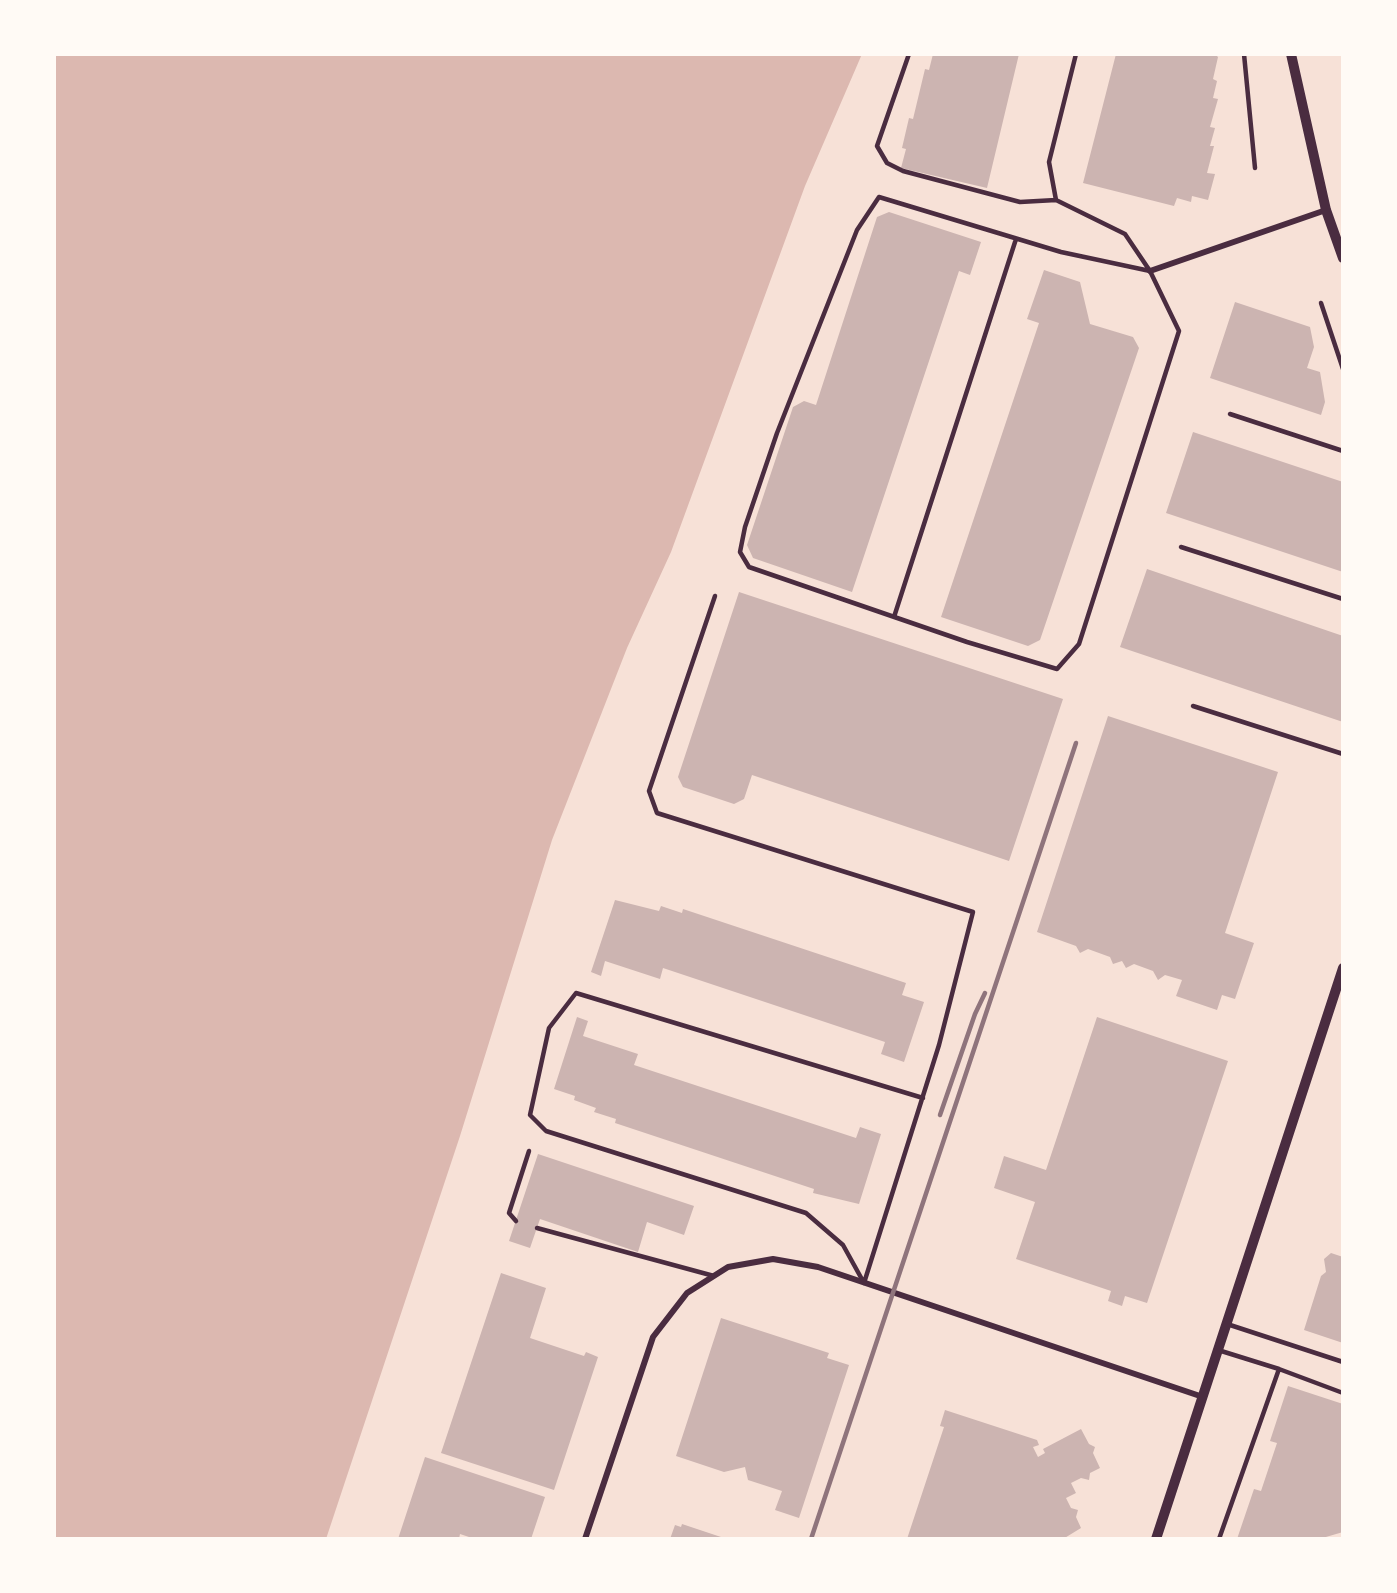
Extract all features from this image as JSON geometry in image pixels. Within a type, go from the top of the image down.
[{"type":"street","points":[[1291,54],[1326,210],[1343,258]]},
{"type":"street","points":[[1150,271],[1326,210]]},
{"type":"street","points":[[1156,1539],[1343,968]]},
{"type":"street","points":[[585,1539],[653,1337],[687,1293],[728,1267],[773,1258],[818,1267],[1203,1397]]},
{"type":"lane","points":[[909,54],[877,146],[887,164],[903,171],[1020,202],[1056,200],[1125,234],[1150,271],[1179,331],[1079,644],[1057,669],[748,567],[740,552],[745,527],[777,433],[857,230],[879,197],[1061,252],[1150,271]]},
{"type":"lane","points":[[1056,200],[1049,162],[1076,54]]},
{"type":"lane","points":[[1244,54],[1255,168]]},
{"type":"lane","points":[[894,617],[1016,239]]},
{"type":"lane","points":[[1321,303],[1343,369]]},
{"type":"lane","points":[[1230,414],[1343,451]]},
{"type":"lane","points":[[1181,548],[1343,599]]},
{"type":"lane","points":[[715,596],[649,791],[657,813],[973,912],[939,1045],[864,1283]]},
{"type":"lane","points":[[1193,706],[1343,754]]},
{"type":"lane","points":[[864,1283],[843,1245],[806,1213],[546,1131],[530,1115],[549,1028],[576,993],[923,1098]]},
{"type":"lane","points":[[516,1221],[509,1213],[529,1151]]},
{"type":"lane","points":[[537,1228],[714,1276]]},
{"type":"lane","points":[[1227,1324],[1343,1362]]},
{"type":"lane","points":[[1218,1350],[1343,1393]]},
{"type":"lane","points":[[1219,1539],[1279,1370]]},
{"type":"shaded area","points":[[54,54],[862,54],[805,186],[671,552],[627,648],[552,840],[460,1136],[326,1539],[54,1539]]},
{"type":"building","points":[[933,54],[1019,54],[987,188],[901,168],[906,149],[902,148],[909,118],[913,119],[925,69],[929,70]]},
{"type":"building","points":[[1116,54],[1215,54],[1218,57],[1213,79],[1217,81],[1213,98],[1218,99],[1210,127],[1215,128],[1210,146],[1214,146],[1207,173],[1215,174],[1208,200],[1192,196],[1191,202],[1177,198],[1174,206],[1083,183]]},
{"type":"building","points":[[889,212],[981,242],[970,275],[959,271],[852,592],[753,558],[747,545],[793,407],[804,401],[816,405],[877,217]]},
{"type":"building","points":[[1044,270],[1080,282],[1090,324],[1133,337],[1139,348],[1040,640],[1028,646],[941,617],[1039,323],[1027,319]]},
{"type":"building","points":[[1235,302],[1310,327],[1314,347],[1307,368],[1320,372],[1325,402],[1321,415],[1210,378]]},
{"type":"building","points":[[1193,432],[1343,482],[1343,572],[1166,513]]},
{"type":"building","points":[[1147,569],[1343,636],[1343,722],[1120,647]]},
{"type":"building","points":[[739,592],[1063,699],[1009,861],[752,775],[744,799],[734,804],[683,787],[678,777]]},
{"type":"building","points":[[1108,716],[1278,772],[1225,933],[1254,943],[1235,999],[1222,995],[1217,1010],[1176,996],[1182,980],[1165,975],[1158,980],[1153,971],[1134,964],[1126,968],[1122,961],[1113,964],[1110,957],[1088,949],[1080,953],[1076,946],[1037,932]]},
{"type":"building","points":[[615,900],[659,911],[661,906],[682,913],[683,909],[906,983],[902,995],[924,1002],[904,1062],[881,1054],[885,1042],[663,968],[660,979],[605,961],[601,976],[591,972]]},
{"type":"building","points":[[577,1017],[588,1021],[583,1036],[638,1054],[634,1065],[856,1138],[860,1127],[881,1134],[859,1204],[813,1193],[814,1189],[615,1123],[616,1119],[594,1112],[596,1108],[574,1100],[575,1096],[554,1089]]},
{"type":"building","points":[[1097,1017],[1228,1061],[1147,1303],[1125,1296],[1122,1306],[1108,1301],[1111,1291],[1016,1259],[1035,1202],[994,1188],[1004,1156],[1046,1170]]},
{"type":"building","points":[[538,1154],[694,1206],[684,1235],[647,1222],[638,1252],[540,1219],[530,1248],[509,1241]]},
{"type":"building","points":[[1331,1253],[1343,1257],[1343,1343],[1304,1330],[1321,1276],[1326,1272],[1324,1259]]},
{"type":"building","points":[[501,1273],[546,1288],[530,1338],[584,1356],[586,1352],[598,1357],[554,1490],[441,1453]]},
{"type":"building","points":[[721,1318],[829,1353],[827,1358],[849,1365],[799,1518],[775,1510],[782,1491],[748,1480],[745,1467],[724,1472],[676,1456]]},
{"type":"building","points":[[1288,1386],[1343,1404],[1343,1532],[1319,1539],[1237,1539],[1254,1489],[1261,1491],[1277,1443],[1270,1441]]},
{"type":"building","points":[[945,1410],[1037,1440],[1039,1445],[1033,1447],[1038,1457],[1045,1453],[1043,1449],[1081,1429],[1089,1444],[1095,1447],[1093,1453],[1100,1468],[1090,1473],[1089,1480],[1081,1478],[1071,1483],[1076,1493],[1066,1498],[1071,1508],[1078,1510],[1076,1517],[1081,1528],[1063,1539],[907,1539],[944,1427],[940,1426]]},
{"type":"building","points":[[425,1457],[545,1497],[531,1539],[475,1539],[460,1534],[459,1539],[398,1539]]},
{"type":"building","points":[[682,1524],[727,1539],[670,1539],[675,1525],[681,1527]]},
{"type":"railway","points":[[811,1539],[1076,743]]},
{"type":"railway","points":[[940,1115],[975,1014],[985,993]]}]
